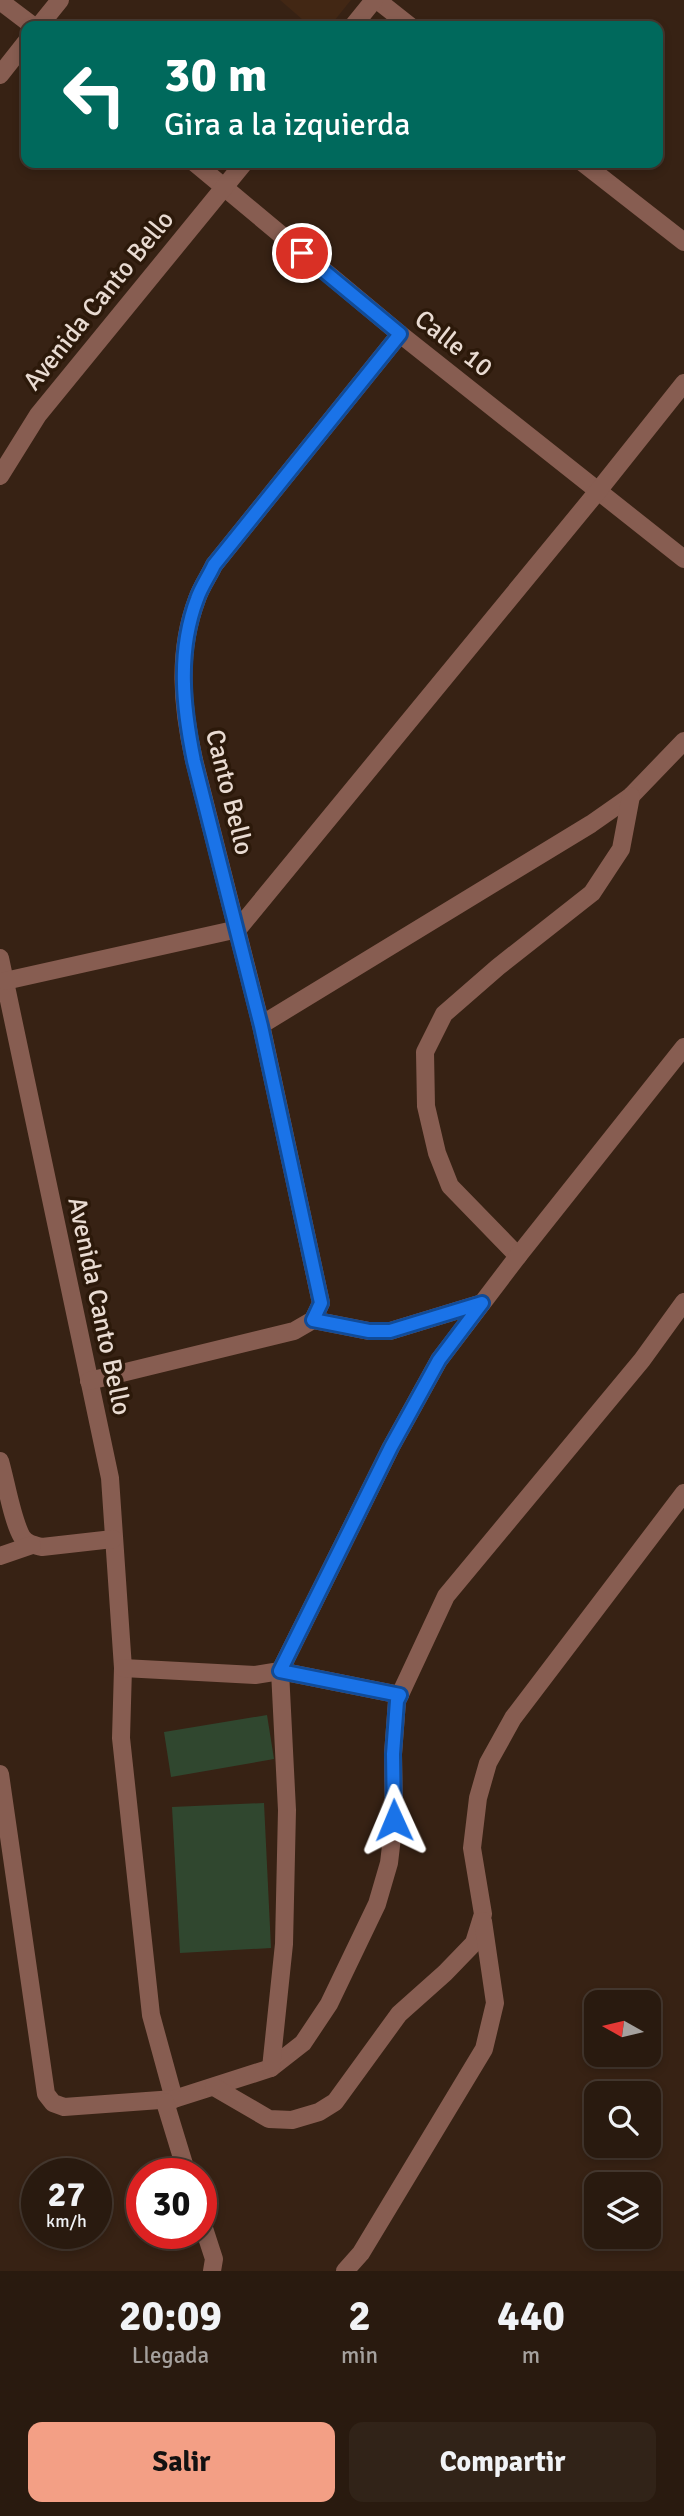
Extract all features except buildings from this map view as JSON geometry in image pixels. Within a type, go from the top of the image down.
[{"type":"street","points":[[43,21],[60,0]]},
{"type":"street","points":[[357,21],[375,0],[403,21]]},
{"type":"street","points":[[0,1],[26,21]]},
{"type":"street","points":[[0,75],[21,48]]},
{"type":"street","name":"Calle 10","points":[[200,168],[400,334],[684,559]]},
{"type":"street","name":"Avenida Canto Bello","points":[[0,476],[38,415],[240,168]]},
{"type":"street","points":[[589,168],[684,242]]},
{"type":"street","name":"Canto Bello","points":[[313,1320],[321,1303],[261,1026],[185,720],[182,677],[197,598],[214,565],[400,334]]},
{"type":"street","points":[[5,981],[238,929],[684,383]]},
{"type":"street","points":[[261,1026],[591,824],[631,796],[684,741]]},
{"type":"street","points":[[518,1256],[450,1186],[437,1153],[426,1106],[425,1052],[444,1014],[592,892],[621,849],[631,796]]},
{"type":"street","name":"Avenida Canto Bello","points":[[0,958],[110,1479],[123,1668],[121,1738],[151,2015],[183,2158]]},
{"type":"street","points":[[271,2068],[284,1944],[287,1810],[280,1671],[391,1447],[439,1360],[684,1047]]},
{"type":"street","points":[[0,1774],[46,2094],[53,2103],[64,2107],[169,2100],[271,2068],[303,2043],[329,2004],[377,1904],[389,1863],[394,1820],[393,1754],[397,1701],[446,1595],[642,1360],[684,1301]]},
{"type":"street","points":[[89,1381],[294,1331],[313,1320],[369,1331],[390,1331],[482,1303]]},
{"type":"street","points":[[0,1461],[23,1539],[42,1547],[113,1539]]},
{"type":"street","points":[[345,2271],[361,2253],[484,2049],[495,2003],[472,1848],[478,1798],[488,1763],[513,1718],[684,1493]]},
{"type":"street","points":[[0,1556],[32,1545]]},
{"type":"street","points":[[123,1668],[255,1675],[280,1671],[400,1695]]},
{"type":"street","points":[[214,2087],[269,2119],[292,2120],[318,2112],[335,2102],[399,2014],[474,1943],[482,1914]]},
{"type":"street","points":[[211,2249],[214,2259],[212,2271]]},
{"type":"shaded area","points":[[280,0],[351,0],[334,21],[304,21]]},
{"type":"green space","points":[[267,1715],[274,1759],[171,1777],[164,1732]]},
{"type":"green space","points":[[264,1803],[271,1948],[180,1953],[172,1807]]},
{"type":"route","points":[[302,253],[400,334],[214,565],[197,598],[182,677],[185,720],[194,761],[261,1026],[321,1303],[313,1320],[369,1331],[390,1331],[482,1303],[439,1360],[391,1447],[280,1671],[400,1695],[397,1701],[393,1754],[394,1820]]}]
